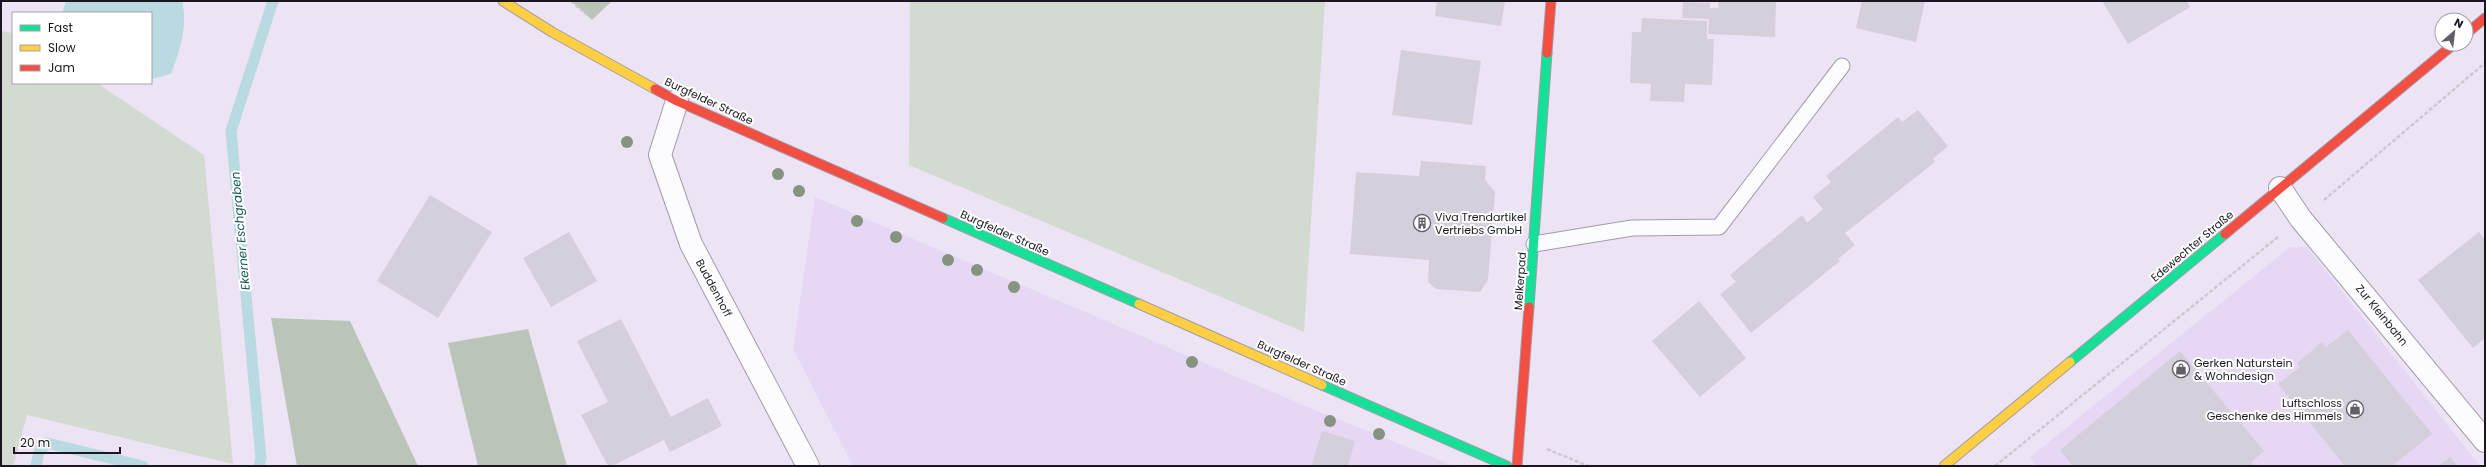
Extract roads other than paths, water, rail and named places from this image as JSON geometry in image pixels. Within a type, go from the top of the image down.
[{"type":"street","name":"Burgfelder Straße","points":[[503,1],[552,32],[677,101],[1490,463],[1507,466]]},
{"type":"street","name":"Melkerpad","points":[[1517,466],[1551,1]]},
{"type":"street","points":[[2474,27],[2485,18]]},
{"type":"street","name":"Edewechter Straße","points":[[1944,466],[2444,52]]},
{"type":"street","name":"Buddenhoff","points":[[677,101],[660,155],[691,244],[808,466]]},
{"type":"street","name":"Zur Kleinbahn","points":[[2280,188],[2302,219],[2485,441]]},
{"type":"lane","points":[[1534,244],[1632,228],[1719,227],[1842,66]]},
{"type":"waterway","name":"Ekerner Eschgraben","points":[[259,466],[261,458],[231,131],[273,1]]},
{"type":"waterway","name":"Ekerner Eschgraben","points":[[36,466],[39,452],[47,443],[143,466]]},
{"type":"place","name":"Viva Trendartikel Vertriebs GmbH","points":[[1422,223]]},
{"type":"place","name":"Gerken Naturstein & Wohndesign","points":[[2181,369]]},
{"type":"place","name":"Luftschloss Geschenke des Himmels","points":[[2355,409]]}]
